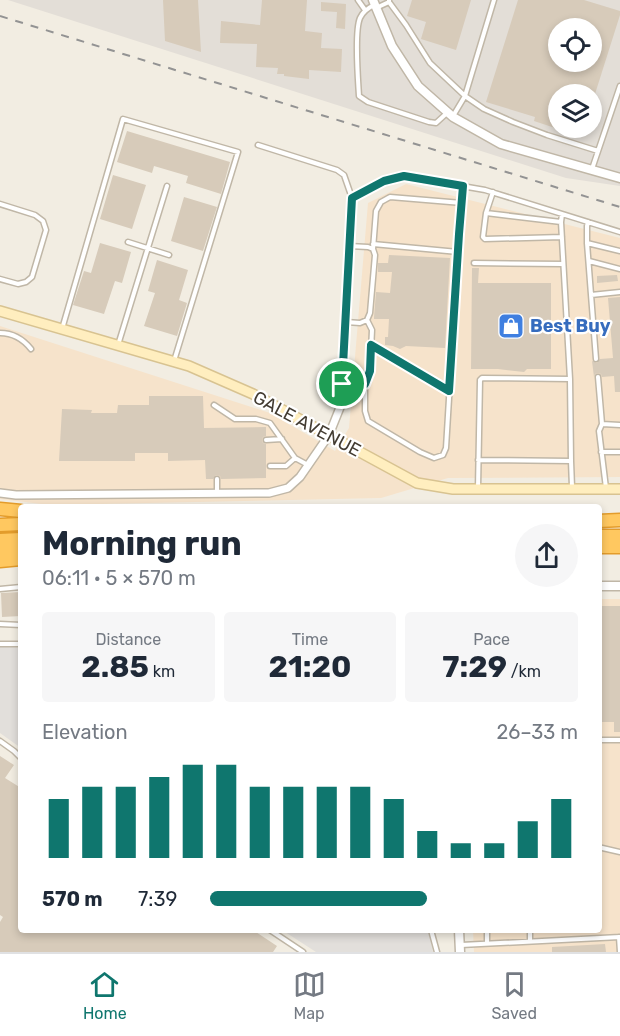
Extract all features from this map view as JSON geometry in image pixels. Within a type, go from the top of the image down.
[{"type":"highway","points":[[0,509],[18,511]]},
{"type":"highway","points":[[602,520],[620,520]]},
{"type":"highway","points":[[0,525],[18,524]]},
{"type":"highway","points":[[602,530],[620,530]]},
{"type":"highway","points":[[0,533],[18,533]]},
{"type":"highway","points":[[602,536],[620,536]]},
{"type":"highway","points":[[0,540],[18,539]]},
{"type":"highway","points":[[602,547],[620,547]]},
{"type":"highway","points":[[0,550],[18,551]]},
{"type":"highway","points":[[0,561],[18,560]]},
{"type":"main road","name":"GALE AVENUE","points":[[0,311],[189,366],[253,394],[417,483],[453,489],[620,489]]},
{"type":"street","points":[[374,4],[392,46],[418,86],[451,114],[501,144],[620,178]]},
{"type":"street","points":[[0,493],[16,495],[269,493],[288,488],[300,477],[329,435],[341,405],[352,198]]},
{"type":"street","points":[[602,586],[620,586]]},
{"type":"street","points":[[459,933],[460,948]]},
{"type":"lane","points":[[358,0],[365,10]]},
{"type":"lane","points":[[494,0],[465,96],[451,114],[436,123],[429,122],[368,102],[359,96],[357,27],[360,17],[374,4],[389,1],[430,63],[465,96],[484,109],[503,117],[547,135],[598,151]]},
{"type":"lane","points":[[592,170],[620,86]]},
{"type":"lane","points":[[62,329],[123,119],[238,152],[174,362]]},
{"type":"lane","points":[[258,145],[338,170],[344,176],[352,198],[384,181],[404,176],[493,192],[620,232]]},
{"type":"lane","points":[[117,345],[167,186]]},
{"type":"lane","points":[[367,320],[372,330],[370,371],[365,384],[365,411],[368,421],[420,452],[434,458],[443,455],[446,448],[463,186]]},
{"type":"lane","points":[[493,192],[486,213],[483,237],[562,237]]},
{"type":"lane","points":[[345,322],[360,323],[367,320],[370,313],[376,211],[381,201],[390,197],[462,203]]},
{"type":"lane","points":[[0,204],[35,215],[43,221],[46,230],[33,277],[18,284],[0,279]]},
{"type":"lane","points":[[486,213],[561,222]]},
{"type":"lane","points":[[562,214],[570,379],[572,489]]},
{"type":"lane","points":[[588,222],[586,226],[596,359]]},
{"type":"lane","points":[[128,242],[169,255]]},
{"type":"lane","points":[[587,243],[620,251]]},
{"type":"lane","points":[[349,246],[458,252]]},
{"type":"lane","points":[[589,261],[620,269]]},
{"type":"lane","points":[[474,263],[563,264]]},
{"type":"lane","points":[[591,295],[620,292]]},
{"type":"lane","points":[[0,333],[22,339],[31,349]]},
{"type":"lane","points":[[371,345],[449,391]]},
{"type":"lane","points":[[598,377],[602,424],[598,431],[606,489]]},
{"type":"lane","points":[[478,489],[480,380],[482,378],[570,379]]},
{"type":"lane","points":[[342,384],[365,384]]},
{"type":"lane","points":[[214,405],[234,419],[256,419],[270,423],[295,459],[308,465]]},
{"type":"lane","points":[[602,424],[620,424]]},
{"type":"lane","points":[[266,440],[282,439]]},
{"type":"lane","points":[[601,452],[620,453]]},
{"type":"lane","points":[[270,466],[286,466],[295,459]]},
{"type":"lane","points":[[478,460],[571,461]]},
{"type":"lane","points":[[217,478],[217,493]]},
{"type":"lane","points":[[0,589],[18,587]]},
{"type":"lane","points":[[0,624],[18,625]]},
{"type":"lane","points":[[0,644],[18,645]]},
{"type":"lane","points":[[602,740],[620,740]]},
{"type":"lane","points":[[0,741],[18,755]]},
{"type":"lane","points":[[602,848],[620,852]]},
{"type":"lane","points":[[274,933],[303,952]]},
{"type":"lane","points":[[432,933],[437,952]]},
{"type":"lane","points":[[487,933],[487,943]]},
{"type":"lane","points":[[530,933],[530,941]]},
{"type":"lane","points":[[460,948],[487,943],[619,937],[620,952]]},
{"type":"shaded area","points":[[8,0],[620,0],[620,186],[566,178]]},
{"type":"shaded area","points":[[406,184],[620,238],[620,477],[448,478],[381,498],[97,504],[42,504],[0,499],[0,326],[270,413],[335,451],[349,428],[368,203]]},
{"type":"shaded area","points":[[602,599],[620,599],[620,952],[474,952],[473,933],[602,933]]},
{"type":"shaded area","points":[[0,646],[18,648],[18,746],[0,733]]},
{"type":"shaded area","points":[[287,933],[428,933],[433,952],[316,952]]},
{"type":"building","points":[[163,0],[198,0],[201,52],[165,41]]},
{"type":"building","points":[[262,0],[307,0],[305,31],[322,33],[321,48],[342,49],[341,72],[309,70],[309,79],[284,76],[284,74],[277,74],[278,68],[256,67],[257,44],[220,43],[221,21],[260,25]]},
{"type":"building","points":[[412,0],[471,0],[456,50],[421,39],[426,22],[407,16]]},
{"type":"building","points":[[518,0],[584,0],[620,11],[602,72],[602,18],[548,18],[548,72],[602,72],[598,84],[548,84],[548,126],[534,121],[535,117],[486,102]]},
{"type":"building","points":[[321,2],[346,4],[345,29],[336,28],[337,12],[321,11]]},
{"type":"building","points":[[127,131],[230,162],[221,194],[186,183],[188,176],[154,166],[152,173],[117,162]]},
{"type":"building","points":[[113,175],[146,185],[132,229],[100,219]]},
{"type":"building","points":[[184,197],[217,207],[203,251],[171,241]]},
{"type":"building","points":[[100,243],[131,252],[122,283],[115,281],[104,314],[73,305],[84,271],[91,273]]},
{"type":"building","points":[[389,255],[450,258],[445,348],[406,346],[400,349],[385,345],[389,319],[374,319],[374,317],[376,292],[390,293],[392,272],[378,272],[378,263],[388,263]]},
{"type":"building","points":[[157,260],[188,270],[179,300],[187,303],[177,336],[144,326],[155,293],[148,291]]},
{"type":"building","name":"Best Buy","points":[[472,268],[479,268],[478,283],[551,283],[551,369],[527,369],[524,372],[471,369]]},
{"type":"building","points":[[617,275],[618,281],[597,283],[597,276]]},
{"type":"building","points":[[620,297],[620,392],[615,392],[614,376],[602,377],[598,373],[594,377],[592,361],[597,363],[600,359],[613,358],[608,298]]},
{"type":"building","points":[[149,396],[203,396],[204,428],[266,427],[266,436],[262,440],[266,444],[266,478],[221,479],[216,475],[213,479],[206,479],[205,460],[168,461],[168,453],[135,453],[135,461],[59,461],[62,409],[92,410],[91,413],[117,413],[118,405],[149,405]]},
{"type":"building","points":[[18,592],[18,616],[2,617],[1,593]]},
{"type":"building","points":[[602,606],[620,606],[620,732],[614,732],[614,722],[602,722]]},
{"type":"building","points":[[0,756],[14,765],[5,778],[18,786],[18,933],[258,933],[277,946],[273,952],[0,952],[0,922],[3,917],[0,915]]},
{"type":"building","points":[[605,944],[606,952],[552,952],[552,947]]},
{"type":"railway","points":[[0,16],[620,207]]},
{"type":"place","name":"Best Buy","points":[[511,326]]},
{"type":"route","points":[[404,176],[463,186],[449,391],[371,345],[370,371],[365,384],[342,384],[352,198],[384,181],[404,176]]}]
